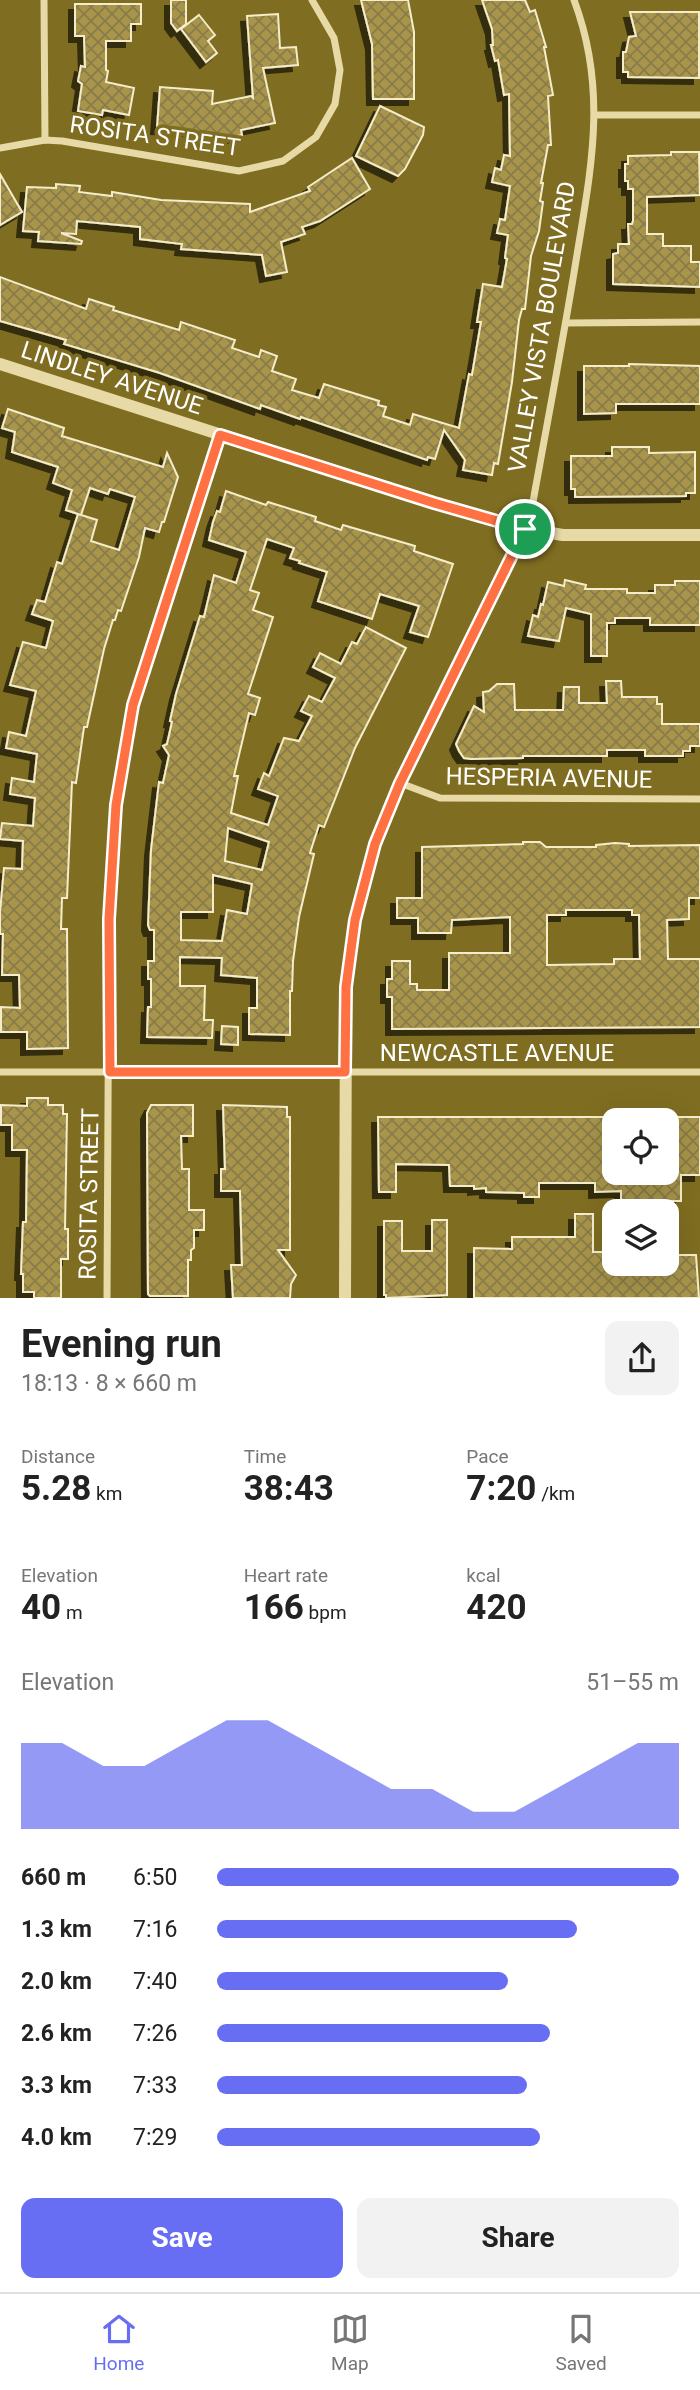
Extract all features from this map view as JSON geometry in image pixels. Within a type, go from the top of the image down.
[{"type":"street","points":[[44,0],[46,140]]},
{"type":"street","name":"ROSITA STREET","points":[[0,148],[46,140],[239,171],[283,161],[316,137],[335,104],[340,70],[334,38],[312,0]]},
{"type":"street","name":"VALLEY VISTA BOULEVARD","points":[[345,1298],[346,987],[355,920],[375,844],[400,783],[525,529],[533,502],[566,323],[593,151],[593,77],[584,27],[574,0]]},
{"type":"street","points":[[595,115],[700,115]]},
{"type":"street","points":[[566,323],[700,323]]},
{"type":"street","name":"LINDLEY AVENUE","points":[[0,364],[434,503],[525,529],[563,536],[700,535]]},
{"type":"street","name":"ROSITA STREET","points":[[107,1298],[109,919],[116,805],[133,705],[220,435]]},
{"type":"street","name":"HESPERIA AVENUE","points":[[400,783],[440,798],[700,799]]},
{"type":"street","name":"NEWCASTLE AVENUE","points":[[0,1072],[700,1072]]},
{"type":"building","points":[[171,0],[186,0],[186,24],[177,31],[171,23]]},
{"type":"building","points":[[361,0],[408,0],[414,32],[414,99],[373,99],[372,44]]},
{"type":"building","points":[[482,0],[525,0],[530,12],[535,10],[546,47],[553,95],[548,96],[551,145],[548,145],[541,183],[540,201],[543,202],[539,231],[531,256],[525,309],[522,309],[519,320],[498,464],[494,463],[492,475],[463,470],[465,460],[444,430],[435,459],[428,457],[427,460],[301,417],[300,419],[261,405],[260,409],[160,373],[64,344],[66,340],[0,321],[0,277],[86,309],[89,299],[114,307],[113,310],[179,330],[181,322],[235,340],[232,348],[259,357],[261,350],[277,356],[272,371],[296,379],[292,390],[319,398],[324,384],[379,401],[378,405],[386,407],[383,416],[410,425],[413,414],[459,428],[481,322],[477,322],[483,284],[502,287],[507,259],[508,235],[497,233],[500,219],[505,220],[510,186],[492,182],[495,168],[501,170],[504,155],[510,156],[509,94],[504,95],[498,60],[495,61],[491,45],[492,29]]},
{"type":"building","points":[[75,4],[141,4],[141,24],[131,24],[131,41],[106,41],[106,82],[134,88],[129,115],[103,110],[102,115],[78,111],[82,84],[78,81],[81,66],[85,67],[84,36],[75,36]]},
{"type":"building","points":[[630,12],[699,12],[699,78],[628,77],[628,72],[623,72],[623,52],[626,52],[629,37],[636,36]]},
{"type":"building","points":[[278,14],[280,48],[296,47],[298,65],[263,68],[275,123],[241,130],[242,135],[224,139],[191,135],[191,130],[157,128],[160,87],[213,91],[212,104],[251,96],[253,98],[247,16]]},
{"type":"building","points":[[199,15],[215,35],[208,41],[217,53],[206,62],[181,29]]},
{"type":"building","points":[[380,106],[424,127],[423,135],[405,169],[398,176],[356,156]]},
{"type":"building","points":[[671,152],[699,152],[700,195],[647,197],[647,234],[663,234],[663,246],[691,246],[691,262],[700,262],[700,287],[613,284],[613,254],[618,253],[618,244],[629,244],[628,224],[633,221],[633,189],[628,189],[628,181],[625,181],[628,156],[671,155]]},
{"type":"building","points":[[352,158],[370,189],[320,221],[302,227],[305,234],[281,242],[287,272],[266,276],[262,255],[181,249],[182,244],[140,239],[140,227],[77,221],[76,234],[61,233],[82,241],[81,244],[38,241],[39,232],[23,231],[27,187],[56,188],[56,184],[80,186],[79,192],[112,196],[112,192],[161,200],[250,204],[250,212],[310,191],[308,187]]},
{"type":"building","points":[[0,174],[22,212],[0,225]]},
{"type":"building","points":[[584,366],[700,366],[700,404],[616,404],[616,413],[584,414]]},
{"type":"building","points":[[8,409],[64,428],[62,436],[163,467],[167,453],[178,477],[159,532],[145,528],[139,557],[121,611],[118,610],[113,620],[87,727],[84,727],[76,783],[72,782],[67,898],[62,898],[61,929],[67,929],[68,1048],[27,1049],[27,1032],[1,1032],[1,1007],[20,1008],[19,975],[2,975],[3,934],[0,934],[0,913],[4,868],[22,869],[23,841],[0,839],[2,823],[33,826],[35,798],[10,794],[12,778],[34,782],[37,754],[6,748],[9,732],[26,736],[36,691],[10,685],[23,642],[46,648],[53,621],[32,614],[37,600],[45,602],[57,562],[62,564],[78,514],[66,510],[72,490],[53,483],[58,467],[12,452],[15,432],[2,428]]},
{"type":"building","points":[[612,447],[649,447],[649,453],[695,452],[695,493],[686,493],[686,496],[575,497],[575,489],[571,489],[571,456],[612,456]]},
{"type":"building","points":[[90,488],[108,494],[110,489],[135,497],[119,550],[91,541],[97,520],[81,515]]},
{"type":"building","points":[[226,491],[266,505],[268,502],[316,517],[315,521],[341,530],[343,525],[415,546],[414,551],[453,564],[428,637],[410,632],[419,606],[380,594],[372,619],[318,601],[327,572],[299,563],[300,561],[290,558],[294,548],[267,539],[250,590],[259,593],[253,610],[273,617],[248,694],[260,698],[255,715],[249,713],[234,776],[238,776],[231,813],[268,825],[278,796],[258,789],[264,773],[269,776],[284,738],[299,741],[312,716],[301,711],[309,696],[322,702],[335,678],[313,667],[320,653],[341,664],[352,642],[357,644],[366,627],[406,648],[355,748],[324,827],[319,825],[310,853],[314,854],[299,917],[293,961],[290,1035],[249,1034],[249,1008],[257,1008],[257,978],[221,975],[222,958],[180,957],[180,986],[205,986],[204,1020],[213,1020],[212,1038],[147,1037],[148,1007],[151,1007],[148,961],[154,961],[154,930],[150,930],[148,925],[151,850],[159,782],[163,783],[169,755],[163,746],[167,744],[176,694],[200,616],[204,617],[214,575],[236,583],[246,552],[209,540],[217,511],[220,512]],"holes":[[[228,828],[269,842],[262,870],[225,861]],[[213,875],[252,884],[247,914],[227,910],[222,941],[181,940],[181,912],[213,912]]]},
{"type":"building","points":[[565,580],[586,585],[585,589],[627,589],[627,593],[655,593],[655,585],[675,585],[675,581],[700,581],[700,625],[650,625],[650,618],[615,618],[615,623],[607,623],[607,656],[591,656],[591,614],[566,608],[559,641],[528,636],[533,615],[538,617],[541,604],[543,605],[548,582],[564,586]]},
{"type":"building","points":[[606,681],[621,681],[622,697],[657,697],[657,704],[662,704],[662,724],[700,724],[700,746],[690,746],[690,751],[683,751],[683,756],[645,756],[645,750],[607,750],[607,756],[471,759],[464,758],[459,751],[456,744],[474,706],[484,712],[483,692],[489,691],[497,684],[514,684],[515,710],[563,710],[564,687],[579,687],[579,703],[607,703]]},
{"type":"building","points":[[540,842],[546,847],[596,847],[615,843],[629,846],[700,845],[700,898],[689,898],[689,919],[667,920],[668,959],[700,959],[700,1027],[392,1029],[392,997],[387,997],[387,979],[392,979],[392,961],[410,961],[410,984],[417,984],[417,990],[449,990],[449,953],[510,953],[510,917],[452,920],[451,933],[418,933],[418,918],[397,918],[397,898],[422,898],[422,847]],"holes":[[[566,910],[632,910],[632,915],[639,915],[640,959],[614,959],[614,964],[547,965],[547,915],[566,915]]]},
{"type":"building","points":[[222,1026],[238,1027],[238,1045],[221,1044]]},
{"type":"building","points":[[27,1098],[48,1098],[48,1105],[63,1105],[63,1114],[67,1114],[65,1229],[68,1229],[68,1259],[61,1259],[61,1298],[34,1298],[34,1292],[23,1292],[21,1274],[23,1222],[26,1222],[27,1150],[12,1150],[12,1125],[1,1125],[1,1105],[27,1106]]},
{"type":"building","points":[[151,1105],[193,1105],[193,1136],[181,1136],[182,1169],[189,1169],[189,1210],[204,1210],[204,1230],[194,1230],[194,1248],[191,1250],[191,1260],[188,1260],[188,1296],[148,1294],[147,1113]]},
{"type":"building","points":[[223,1105],[287,1107],[287,1117],[290,1117],[290,1250],[278,1250],[296,1275],[291,1284],[290,1298],[233,1298],[231,1265],[242,1265],[240,1191],[221,1191],[221,1169],[225,1169]]},
{"type":"building","points":[[378,1117],[602,1117],[602,1185],[679,1185],[679,1117],[700,1117],[700,1175],[681,1175],[681,1201],[621,1199],[621,1191],[595,1192],[595,1183],[539,1183],[539,1197],[524,1197],[524,1193],[486,1192],[486,1188],[474,1189],[474,1186],[450,1186],[449,1165],[396,1164],[396,1192],[379,1192]]},
{"type":"building","points":[[575,1214],[593,1214],[593,1252],[602,1252],[602,1276],[679,1276],[679,1255],[696,1255],[699,1298],[474,1298],[474,1248],[512,1249],[512,1237],[575,1237]]},
{"type":"building","points":[[432,1220],[447,1220],[447,1295],[386,1298],[384,1221],[402,1221],[402,1251],[432,1251]]},
{"type":"route","points":[[220,435],[525,529],[400,783],[375,844],[355,920],[346,987],[345,1072],[110,1072],[109,919],[116,805],[133,705],[220,435]]}]
